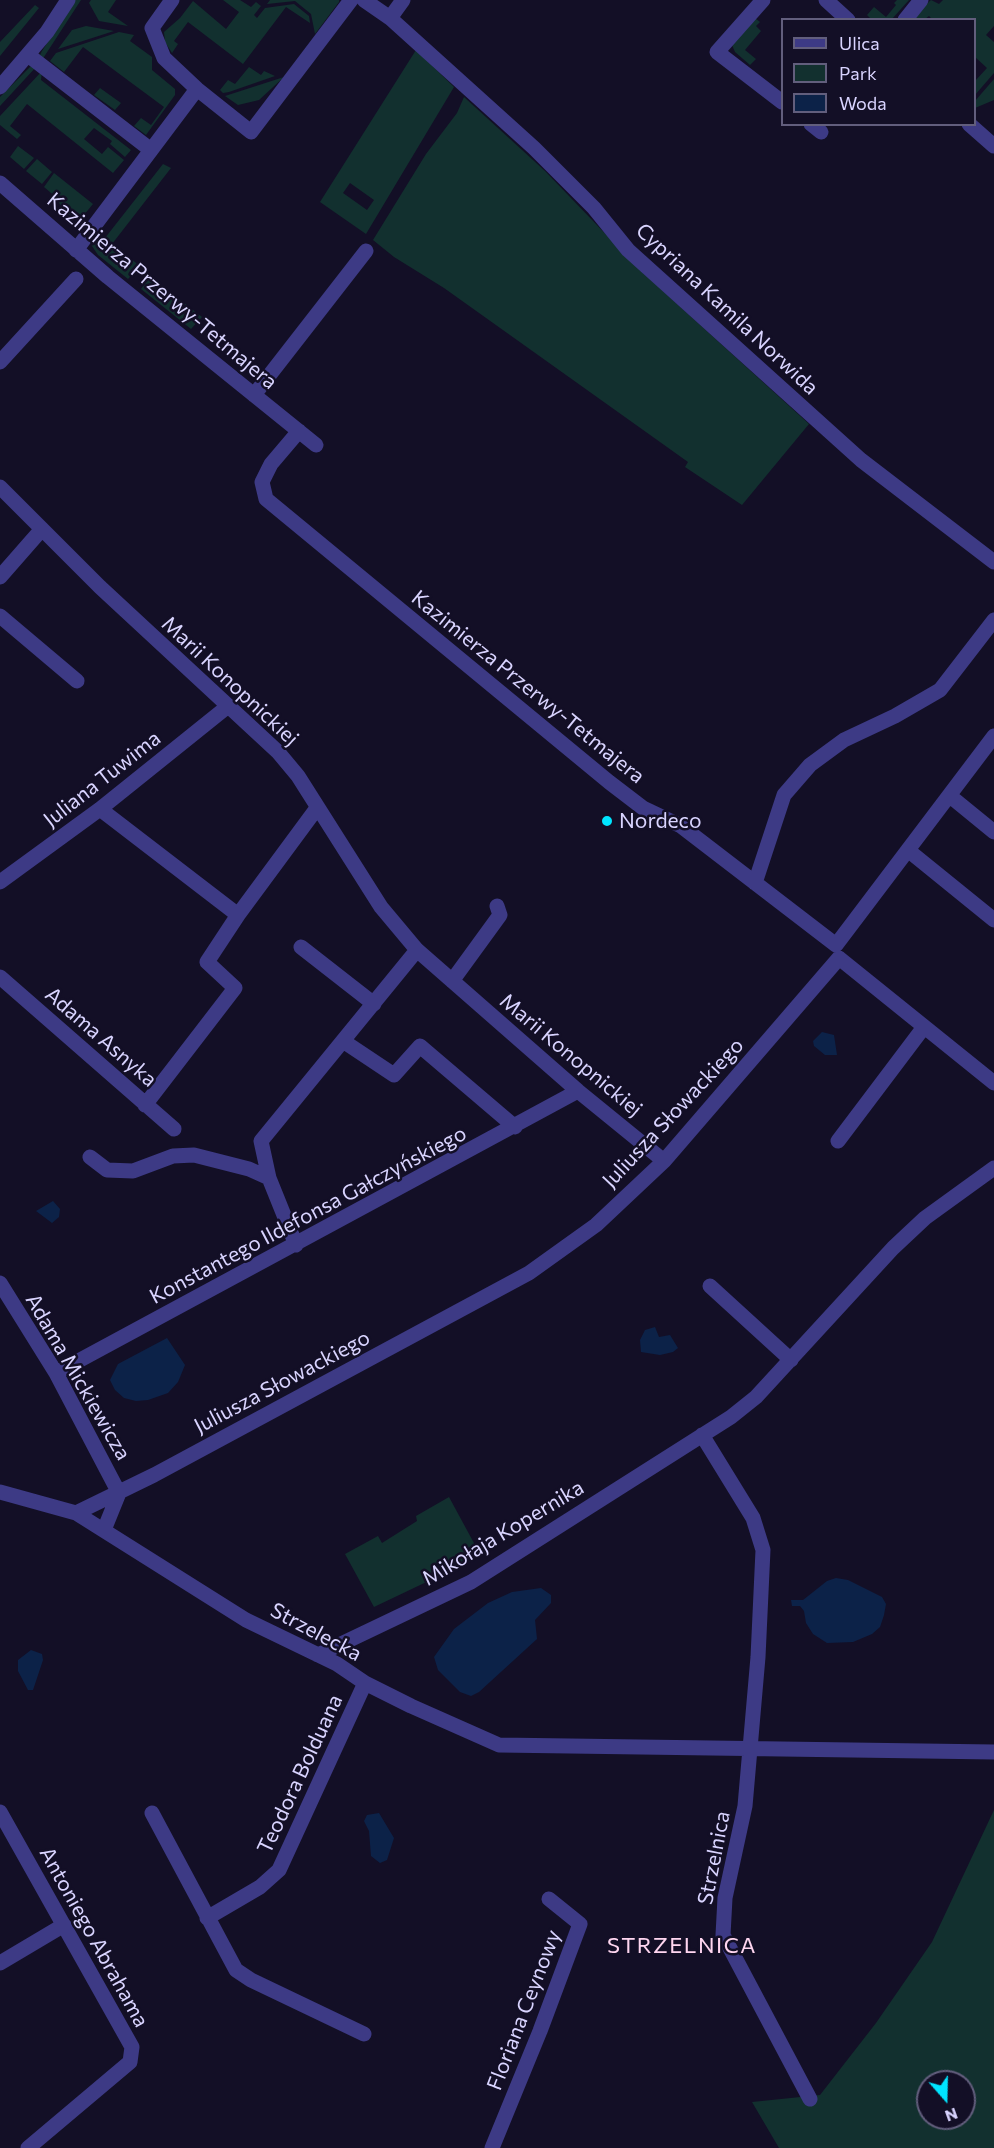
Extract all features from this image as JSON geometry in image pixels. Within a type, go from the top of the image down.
[{"type":"street","points":[[0,87],[68,0]]},
{"type":"street","points":[[172,0],[152,28],[164,58],[197,89],[251,132],[351,0]]},
{"type":"street","name":"Cypriana Kamila Norwida","points":[[364,0],[390,18],[534,148],[594,208],[628,250],[852,452],[994,562]]},
{"type":"street","points":[[390,18],[403,0]]},
{"type":"street","points":[[763,0],[717,52],[781,100]]},
{"type":"street","points":[[826,0],[846,18]]},
{"type":"street","points":[[907,18],[921,0]]},
{"type":"street","points":[[28,54],[151,150]]},
{"type":"street","points":[[76,250],[197,89]]},
{"type":"street","points":[[971,126],[994,146]]},
{"type":"street","name":"Kazimierza Przerwy-Tetmajera","points":[[0,183],[76,250],[316,445]]},
{"type":"street","points":[[254,395],[366,251]]},
{"type":"street","points":[[0,362],[76,279]]},
{"type":"street","name":"Kazimierza Przerwy-Tetmajera","points":[[299,431],[271,464],[262,482],[266,499],[609,782],[643,808],[681,826],[755,883],[838,951],[924,1027],[994,1083]]},
{"type":"street","name":"Marii Konopnickiej","points":[[0,487],[227,707],[278,752],[298,776],[381,907],[417,950],[578,1092],[664,1161]]},
{"type":"street","points":[[0,577],[42,529]]},
{"type":"street","points":[[0,616],[77,681]]},
{"type":"street","points":[[755,883],[784,795],[810,765],[844,740],[895,716],[940,690],[994,620]]},
{"type":"street","name":"Juliana Tuwima","points":[[0,882],[100,808],[227,707]]},
{"type":"street","name":"Juliusza Słowackiego","points":[[76,1513],[119,1493],[529,1273],[596,1225],[664,1161],[838,951],[994,736]]},
{"type":"street","points":[[950,796],[994,832]]},
{"type":"street","points":[[100,808],[238,915]]},
{"type":"street","points":[[146,1105],[235,988],[207,962],[238,915],[317,808]]},
{"type":"street","points":[[909,851],[994,920]]},
{"type":"street","points":[[452,981],[500,915],[497,906]]},
{"type":"street","points":[[301,947],[374,1004]]},
{"type":"street","points":[[296,1245],[269,1178],[261,1141],[417,950]]},
{"type":"street","name":"Adama Asnyka","points":[[0,977],[174,1129]]},
{"type":"street","points":[[838,1141],[924,1027]]},
{"type":"street","points":[[343,1041],[394,1075],[420,1046],[515,1127]]},
{"type":"street","name":"Konstantego Ildefonsa Gałczyńskiego","points":[[56,1373],[578,1092]]},
{"type":"street","points":[[90,1157],[107,1170],[133,1171],[172,1156],[194,1155],[249,1169],[269,1178]]},
{"type":"street","name":"Mikołaja Kopernika","points":[[318,1655],[471,1582],[702,1435],[756,1397],[893,1248],[925,1218],[994,1168]]},
{"type":"street","name":"Adama Mickiewicza","points":[[0,1283],[56,1373],[119,1493]]},
{"type":"street","points":[[710,1286],[791,1360]]},
{"type":"street","points":[[702,1435],[753,1518],[763,1550],[750,1747],[994,1752]]},
{"type":"street","name":"Strzelecka","points":[[0,1492],[76,1513],[246,1620],[318,1655],[365,1683],[499,1745],[750,1747]]},
{"type":"street","points":[[104,1530],[119,1493]]},
{"type":"street","name":"Teodora Bolduana","points":[[207,1918],[260,1887],[279,1870],[365,1683]]},
{"type":"street","name":"Strzelnica","points":[[750,1747],[746,1806],[725,1898],[723,1935],[810,2099]]},
{"type":"street","name":"Antoniego Abrahama","points":[[0,1812],[132,2047],[130,2062],[28,2148]]},
{"type":"street","points":[[152,1813],[236,1970],[251,1980],[364,2034]]},
{"type":"street","name":"Floriana Ceynowy","points":[[492,2148],[540,2031],[580,1924],[549,1899]]},
{"type":"street","points":[[0,1963],[64,1925]]},
{"type":"green space","points":[[75,0],[81,0],[42,60],[40,55],[42,51]]},
{"type":"green space","points":[[91,0],[116,0],[108,12],[128,26],[99,21],[89,3]]},
{"type":"green space","points":[[223,0],[240,0],[251,7],[256,2],[261,6],[254,15],[257,18],[265,8],[294,4],[309,16],[310,23],[286,7],[243,64],[188,22],[174,41],[178,44],[172,53],[165,42],[164,32],[180,18],[193,1],[226,29],[239,12]]},
{"type":"green space","points":[[270,0],[339,0],[339,2],[315,34],[311,14],[295,1],[267,4]]},
{"type":"green space","points":[[897,0],[909,0],[893,18],[870,18],[867,15],[874,7],[886,17],[896,5],[894,3]]},
{"type":"green space","points":[[931,0],[939,4],[943,0],[994,0],[994,26],[986,35],[994,42],[994,73],[976,94],[976,80],[987,68],[976,58],[976,18],[931,18],[929,16],[911,18]]},
{"type":"green space","points":[[35,5],[39,8],[0,56],[0,42]]},
{"type":"green space","points":[[755,18],[760,22],[756,26],[761,31],[745,50],[756,59],[750,65],[735,52],[732,45]]},
{"type":"green space","points":[[86,26],[114,31],[58,49],[72,30]]},
{"type":"green space","points":[[119,32],[134,35],[130,41],[152,57],[152,70],[175,89],[175,95],[146,135],[134,126],[141,118],[151,125],[164,107],[83,47],[64,72],[50,61],[56,53]]},
{"type":"green space","points":[[416,50],[454,87],[366,234],[320,202]],"holes":[[[350,183],[374,200],[367,210],[343,193]]]},
{"type":"green space","points":[[32,65],[37,66],[0,106],[0,97]]},
{"type":"green space","points":[[249,67],[261,75],[264,71],[275,76],[229,92],[223,93],[220,90],[228,80],[235,84]]},
{"type":"green space","points":[[42,71],[41,80],[131,150],[125,157],[110,144],[112,141],[94,128],[84,139],[102,154],[108,147],[124,160],[113,173],[27,104],[10,126],[21,135],[17,139],[0,125],[0,116]]},
{"type":"green space","points":[[284,77],[259,100],[238,105],[225,96]]},
{"type":"green space","points":[[994,79],[994,100],[976,108],[976,100]]},
{"type":"green space","points":[[100,88],[121,103],[115,110],[94,95]]},
{"type":"green space","points":[[464,97],[545,171],[643,273],[809,424],[742,505],[685,467],[688,462],[373,240],[426,154],[457,113]]},
{"type":"green space","points":[[18,146],[34,158],[24,169],[10,157]]},
{"type":"green space","points":[[37,159],[52,172],[42,184],[26,171]]},
{"type":"green space","points":[[163,164],[171,168],[112,244],[140,266],[128,279],[98,255],[92,246],[100,235],[105,238]]},
{"type":"green space","points":[[54,173],[93,204],[78,222],[63,211],[57,198],[44,187]]},
{"type":"green space","points":[[150,276],[202,317],[191,329],[141,289]]},
{"type":"green space","points":[[449,1497],[481,1556],[374,1607],[345,1554],[378,1536],[382,1543],[417,1521],[416,1516]]},
{"type":"green space","points":[[994,1810],[994,2148],[779,2148],[752,2102],[820,2095],[876,2023],[932,1942]]},
{"type":"water","points":[[822,1032],[834,1035],[837,1055],[825,1055],[814,1046],[813,1041]]},
{"type":"water","points":[[53,1201],[60,1209],[59,1217],[52,1223],[36,1211]]},
{"type":"water","points":[[655,1327],[659,1337],[670,1335],[678,1348],[673,1352],[660,1355],[641,1352],[640,1340],[645,1330]]},
{"type":"water","points":[[167,1338],[185,1365],[178,1382],[168,1393],[148,1400],[136,1401],[124,1398],[115,1390],[110,1380],[118,1364]]},
{"type":"water","points":[[836,1578],[848,1580],[882,1597],[886,1604],[884,1615],[880,1627],[872,1634],[853,1642],[827,1643],[813,1634],[800,1606],[792,1606],[791,1600],[803,1600],[827,1581]]},
{"type":"water","points":[[541,1588],[551,1595],[551,1603],[535,1620],[537,1639],[479,1692],[471,1696],[460,1692],[438,1670],[434,1657],[454,1629],[488,1603],[512,1592]]},
{"type":"water","points":[[31,1650],[42,1654],[43,1660],[33,1690],[28,1690],[18,1671],[18,1660]]},
{"type":"water","points":[[379,1813],[394,1838],[387,1860],[380,1863],[371,1856],[369,1831],[364,1821],[367,1815]]},
{"type":"place","name":"Nordeco","points":[[607,821]]},
{"type":"district","name":"STRZELNICA","points":[[682,1946]]}]
